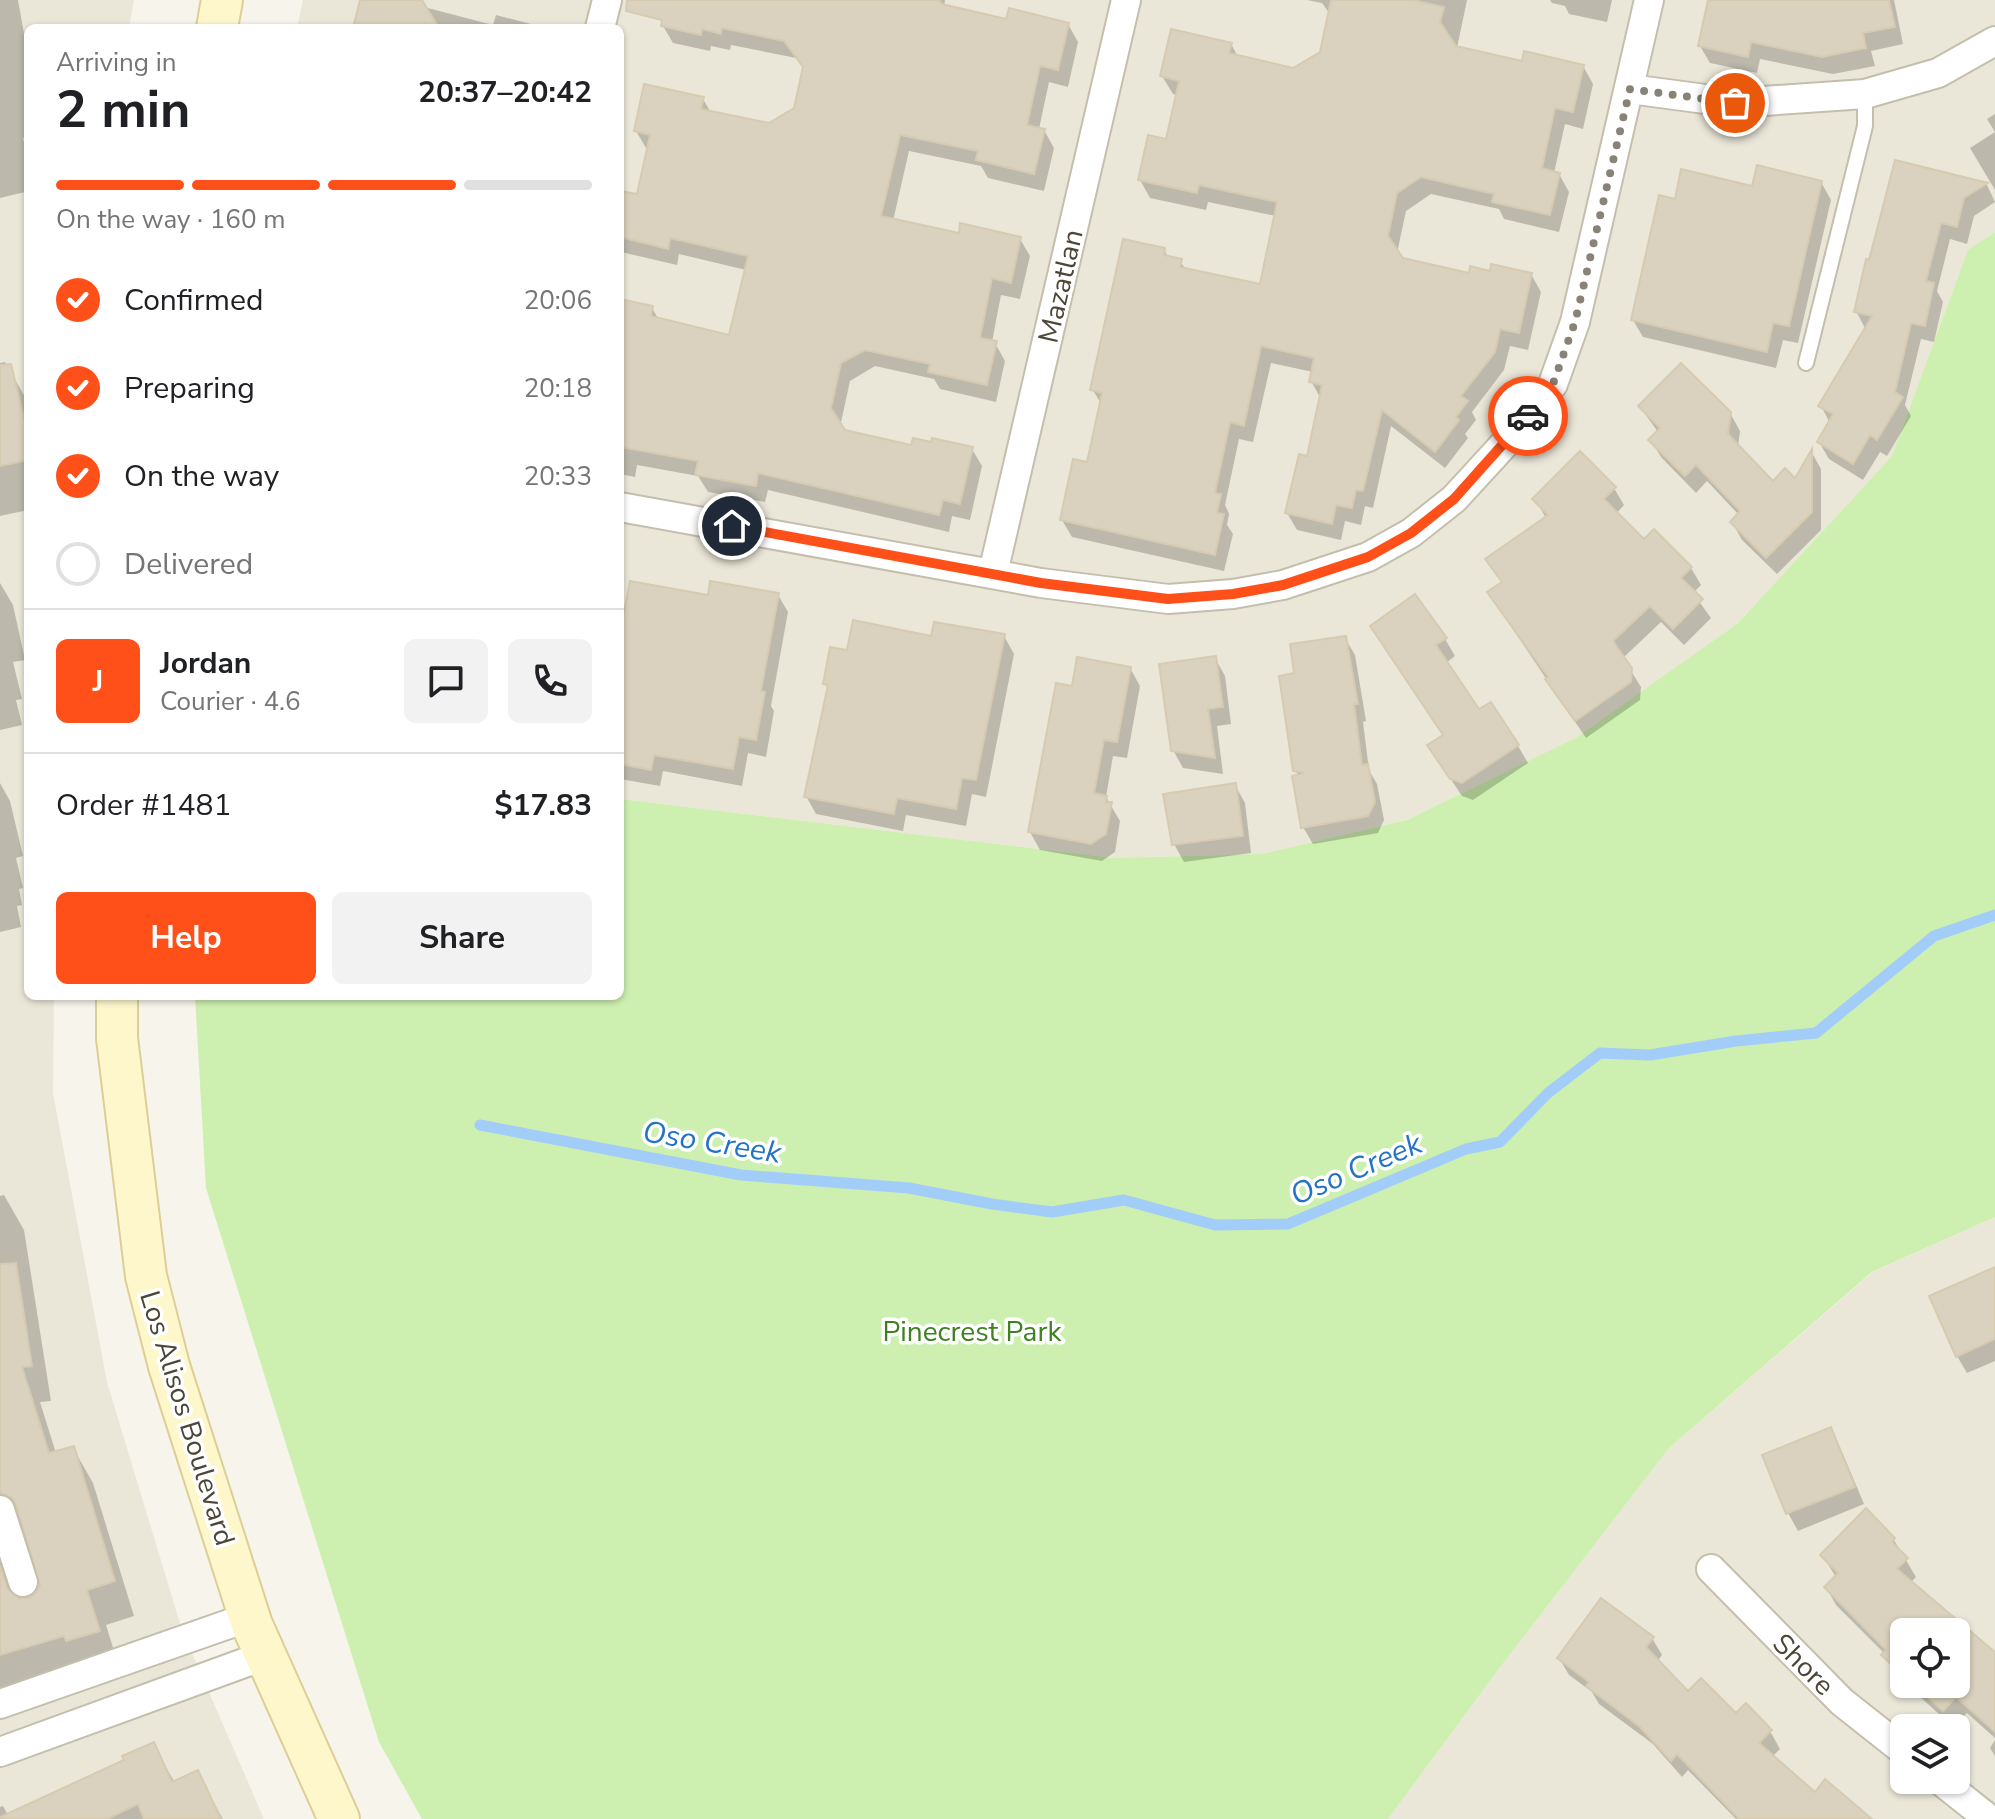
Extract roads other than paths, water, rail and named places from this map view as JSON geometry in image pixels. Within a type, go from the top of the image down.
[{"type":"main road","points":[[218,24],[222,0]]},
{"type":"main road","name":"Los Alisos Boulevard","points":[[117,1000],[117,1038],[146,1276],[169,1366],[249,1617],[339,1819]]},
{"type":"street","points":[[601,24],[607,0]]},
{"type":"street","name":"Mazatlan","points":[[993,573],[1126,0]]},
{"type":"street","points":[[624,508],[1041,583],[1168,599],[1233,594],[1283,585],[1368,557],[1411,533],[1454,499],[1521,426],[1553,384],[1575,322],[1649,0]]},
{"type":"street","points":[[1630,89],[1735,103],[1865,94],[1938,73],[1995,41]]},
{"type":"street","points":[[3,1528],[23,1582]]},
{"type":"street","name":"Shore","points":[[1711,1569],[1842,1702],[1890,1740]]},
{"type":"street","points":[[0,1704],[249,1617]]},
{"type":"street","points":[[0,1752],[266,1655]]},
{"type":"street","points":[[1958,1794],[1989,1819]]},
{"type":"lane","points":[[1806,363],[1865,126],[1865,94]]},
{"type":"waterway","name":"Oso Creek","points":[[480,1125],[741,1175],[909,1188],[1052,1212],[1124,1200],[1215,1225],[1288,1224],[1466,1149],[1500,1142],[1548,1093],[1600,1053],[1650,1055],[1736,1041],[1816,1033],[1934,936],[1995,915]]},
{"type":"park label","name":"Pinecrest Park","points":[[972,1331]]}]
